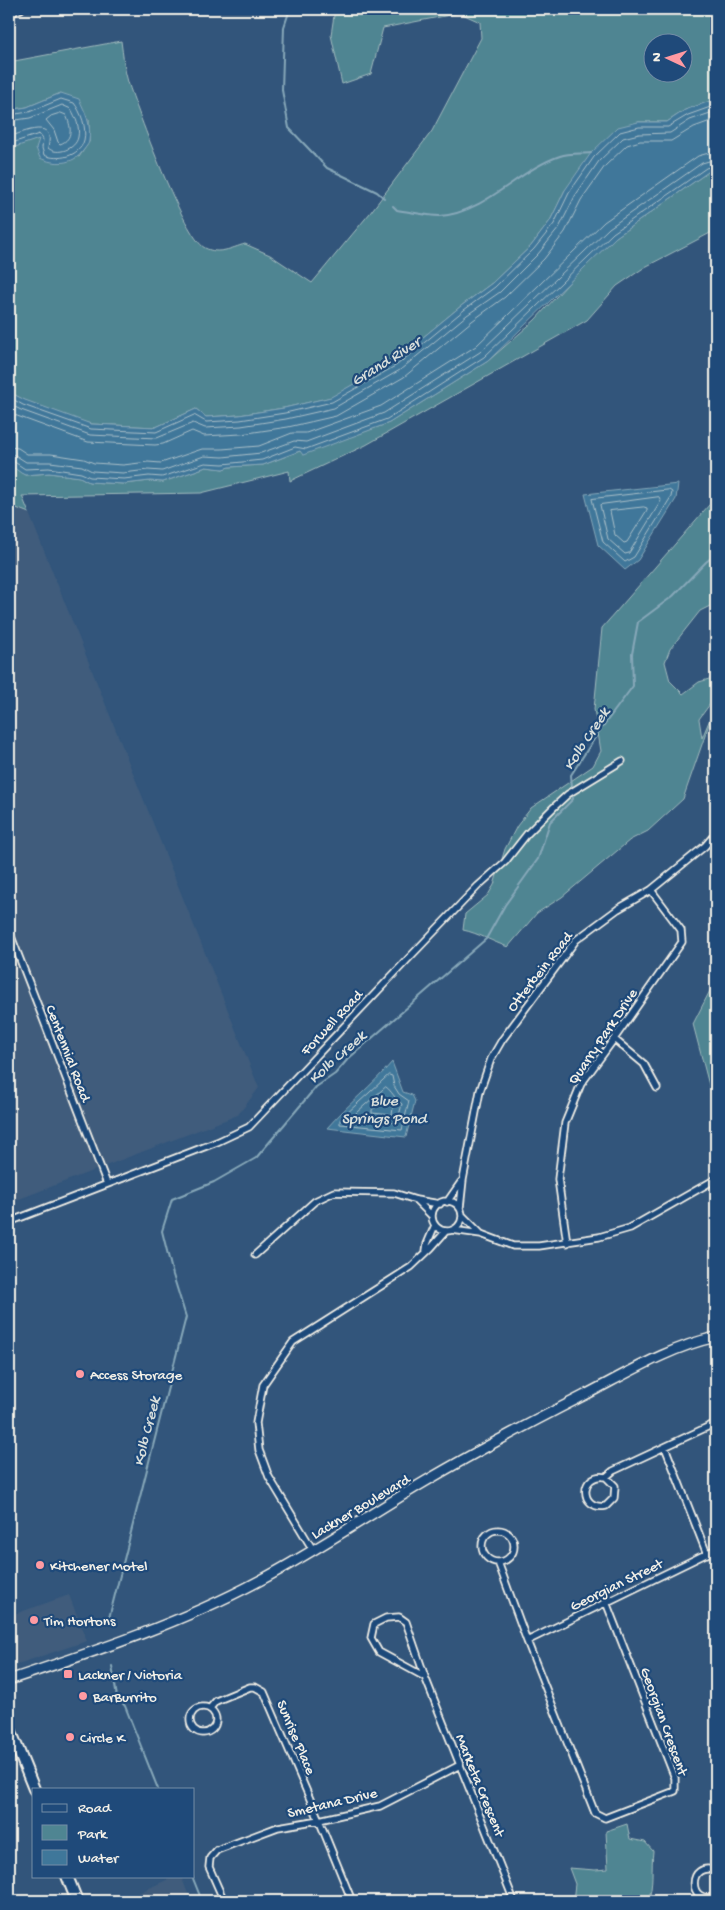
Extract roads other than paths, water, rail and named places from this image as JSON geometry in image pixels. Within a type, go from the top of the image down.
[{"type":"main road","name":"Lackner Boulevard","points":[[9,1680],[104,1648],[216,1602],[259,1582],[488,1445],[659,1356],[694,1342],[716,1337]]},
{"type":"main road","points":[[9,1727],[34,1788]]},
{"type":"main road","points":[[68,1878],[77,1901]]},
{"type":"street","points":[[9,14],[21,9]]},
{"type":"street","name":"Forwell Road","points":[[9,1222],[217,1142],[249,1127],[478,886],[505,862],[527,834],[568,794],[622,761]]},
{"type":"street","name":"Otterbein Road","points":[[462,1215],[460,1208],[462,1180],[480,1091],[491,1059],[502,1040],[576,940],[618,909],[651,890],[705,846],[716,833]]},
{"type":"street","name":"Quarry Park Drive","points":[[567,1243],[558,1179],[564,1123],[581,1084],[682,942],[681,930],[651,890]]},
{"type":"street","name":"Centennial Road","points":[[9,931],[107,1184]]},
{"type":"street","points":[[614,1039],[644,1064],[657,1088]]},
{"type":"street","points":[[434,1225],[440,1229],[480,1234],[513,1246],[567,1243],[599,1237],[630,1228],[716,1179]]},
{"type":"street","name":"Otterbein Road","points":[[447,1202],[462,1180]]},
{"type":"street","points":[[255,1255],[314,1201],[334,1192],[394,1193],[416,1200],[440,1204],[454,1203],[460,1208]]},
{"type":"street","points":[[416,1200],[432,1216],[434,1225],[426,1251]]},
{"type":"street","points":[[432,1216],[440,1204]]},
{"type":"street","points":[[462,1215],[480,1234]]},
{"type":"street","points":[[313,1550],[270,1478],[259,1450],[256,1423],[263,1386],[293,1342],[411,1267],[449,1230],[460,1224],[462,1215]]},
{"type":"street","points":[[606,1477],[615,1486],[614,1498],[606,1506],[596,1506],[587,1500],[586,1488],[588,1483],[596,1477],[606,1477],[613,1471],[716,1423]]},
{"type":"street","points":[[665,1447],[707,1554]]},
{"type":"street","points":[[500,1530],[510,1536],[514,1547],[509,1558],[498,1562],[490,1560],[485,1556],[482,1546],[486,1535],[500,1530]]},
{"type":"street","name":"Georgian Street","points":[[527,1641],[716,1549]]},
{"type":"street","points":[[498,1562],[527,1641]]},
{"type":"street","name":"Georgian Crescent","points":[[527,1641],[594,1813],[605,1818],[675,1791],[675,1778],[606,1602]]},
{"type":"street","name":"Marketa Crescent","points":[[425,1677],[379,1652],[371,1638],[374,1624],[386,1618],[399,1617],[406,1622],[425,1677],[514,1901]]},
{"type":"street","name":"Sunrise Place","points":[[210,1708],[216,1701],[250,1687],[264,1692],[352,1901]]},
{"type":"street","name":"Sunrise Place","points":[[202,1706],[210,1708],[216,1717],[213,1728],[203,1733],[198,1732],[191,1723],[191,1715],[195,1709],[202,1706]]},
{"type":"street","name":"Smetana Drive","points":[[224,1901],[209,1868],[210,1858],[217,1850],[278,1827],[380,1806],[460,1765]]},
{"type":"street","points":[[716,1870],[706,1868],[699,1872],[694,1883],[697,1893],[701,1896],[706,1898],[716,1896]]},
{"type":"water","points":[[61,93],[79,99],[87,119],[90,130],[89,142],[79,156],[69,161],[57,163],[40,158],[36,148],[39,139],[9,149],[9,110],[27,107]]},
{"type":"water","points":[[716,99],[716,169],[708,172],[616,237],[488,361],[389,423],[303,455],[300,451],[263,465],[223,469],[206,467],[163,482],[150,481],[124,484],[89,482],[80,477],[49,473],[25,475],[9,464],[9,392],[25,400],[91,424],[156,427],[196,409],[206,417],[239,415],[284,408],[331,397],[394,361],[492,283],[531,246],[550,221],[565,190],[591,153],[618,127],[638,122],[667,122],[685,110]]},
{"type":"water","points":[[678,484],[676,499],[638,560],[625,570],[598,545],[585,494]]},
{"type":"water","name":"Blue Springs Pond","points":[[392,1062],[403,1092],[412,1095],[415,1101],[406,1137],[327,1128],[376,1079]]},
{"type":"waterway","points":[[290,9],[284,27],[282,90],[289,128],[327,168],[377,192],[384,198]]},
{"type":"waterway","points":[[393,206],[397,210],[429,215],[440,216],[456,213],[486,200],[545,162],[564,155],[591,153]]},
{"type":"waterway","name":"Kolb Creek","points":[[108,1622],[186,1317],[162,1231],[172,1199],[214,1182],[256,1158],[316,1087],[335,1074],[348,1059],[486,939],[505,905],[538,859],[550,822],[573,799],[571,775],[598,733],[633,686],[632,654],[638,622],[673,596],[716,554]]},
{"type":"waterway","name":"Kolb Creek","points":[[112,1666],[117,1697],[125,1706],[158,1788]]},
{"type":"waterway","name":"Kolb Creek","points":[[193,1878],[202,1901]]},
{"type":"place","name":"Access Storage","points":[[80,1374]]},
{"type":"place","name":"Kitchener Motel","points":[[40,1565]]},
{"type":"place","name":"Tim Hortons","points":[[34,1620]]},
{"type":"place","name":"Lackner / Victoria","points":[[68,1674]]},
{"type":"place","name":"BarBurrito","points":[[83,1696]]},
{"type":"place","name":"Circle K","points":[[70,1737]]},
{"type":"water label","name":"Grand River","points":[[385,360]]}]
